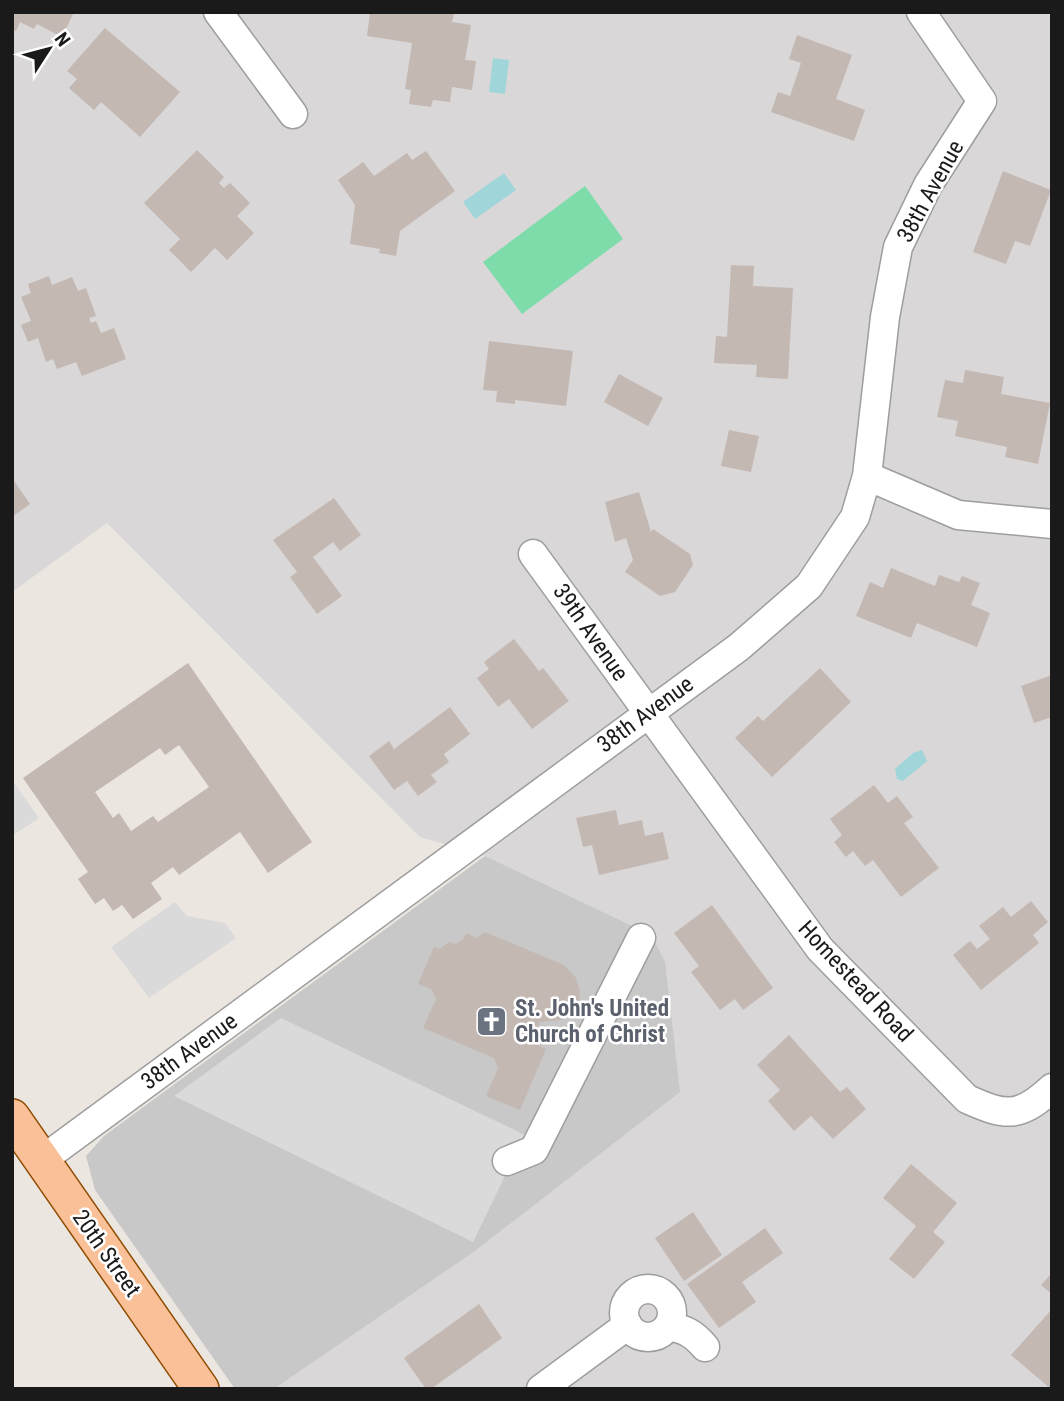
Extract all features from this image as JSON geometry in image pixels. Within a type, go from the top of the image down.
[{"type":"main road","name":"20th Street","points":[[12,1117],[201,1389]]},
{"type":"street","points":[[218,12],[293,114]]},
{"type":"street","name":"38th Avenue","points":[[42,1160],[647,712],[740,647],[809,586],[855,517],[867,476],[885,317],[898,247],[928,185],[982,101],[921,12]]},
{"type":"street","points":[[867,476],[958,514],[1052,524]]},
{"type":"street","name":"39th Avenue","points":[[533,554],[570,600],[647,712]]},
{"type":"street","name":"Homestead Road","points":[[647,712],[820,949],[967,1099],[999,1113],[1018,1111],[1040,1099],[1052,1088]]},
{"type":"street","points":[[507,1161],[534,1150],[641,938]]},
{"type":"street","points":[[653,1289],[670,1304],[672,1311],[668,1326],[655,1335],[640,1335],[628,1325],[625,1310],[631,1296],[638,1291],[653,1289]]},
{"type":"street","points":[[541,1389],[628,1325]]},
{"type":"street","points":[[668,1326],[684,1329],[697,1337],[705,1347]]},
{"type":"shaded area","points":[[12,12],[1052,12],[1052,1389],[274,1389],[475,1251],[680,1092],[485,856],[420,837],[107,523],[12,592]]},
{"type":"shaded area","points":[[12,780],[39,818],[12,836]]},
{"type":"shaded area","points":[[485,856],[651,935],[665,962],[680,1092],[475,1251],[274,1389],[235,1389],[95,1190],[86,1156],[104,1136]]},
{"type":"shaded area","points":[[175,902],[187,916],[225,923],[236,938],[149,998],[111,947]]},
{"type":"shaded area","points":[[281,1018],[525,1135],[473,1242],[174,1096]]},
{"type":"green space","points":[[585,186],[623,239],[522,314],[483,262]]},
{"type":"water","points":[[493,58],[509,60],[505,94],[489,92]]},
{"type":"water","points":[[504,173],[516,190],[475,219],[463,202]]},
{"type":"water","points":[[922,750],[927,761],[903,781],[897,779],[895,769],[913,753]]},
{"type":"building","points":[[12,12],[74,12],[62,37],[37,24],[34,29],[20,22],[16,31],[12,30]]},
{"type":"building","points":[[370,12],[443,12],[454,14],[452,22],[471,25],[465,60],[476,61],[472,90],[452,87],[450,102],[433,100],[431,107],[409,104],[411,90],[405,89],[412,43],[367,36]]},
{"type":"building","points":[[105,28],[180,92],[140,137],[101,102],[94,110],[69,88],[77,79],[67,71]]},
{"type":"building","points":[[797,35],[852,55],[836,99],[865,110],[854,141],[771,112],[778,92],[790,96],[801,63],[789,59]]},
{"type":"building","points":[[197,150],[224,177],[219,183],[224,188],[230,183],[250,203],[237,216],[254,233],[227,260],[215,248],[191,272],[169,250],[180,239],[144,203]]},
{"type":"building","points":[[426,151],[455,191],[400,231],[396,256],[379,253],[380,249],[350,244],[355,205],[338,180],[363,162],[374,176],[407,153],[412,160]]},
{"type":"building","points":[[1003,171],[1051,190],[1030,246],[1015,241],[1006,264],[973,252]]},
{"type":"building","points":[[731,265],[754,266],[753,286],[793,288],[788,379],[756,377],[757,365],[714,363],[716,336],[727,337]]},
{"type":"building","points":[[49,276],[52,285],[72,277],[78,291],[86,288],[96,316],[89,318],[91,323],[96,321],[101,333],[114,328],[126,359],[82,376],[76,362],[57,369],[53,359],[46,362],[38,338],[28,342],[21,325],[31,321],[21,297],[31,293],[28,284]]},
{"type":"building","points":[[489,341],[573,351],[566,406],[515,400],[515,404],[496,402],[497,391],[483,390]]},
{"type":"building","points":[[965,370],[1004,377],[1001,394],[1050,403],[1038,464],[1005,457],[1007,447],[955,436],[958,421],[937,417],[945,380],[963,383]]},
{"type":"building","points":[[619,374],[663,398],[648,426],[604,402]]},
{"type":"building","points":[[729,430],[759,436],[751,472],[721,466]]},
{"type":"building","points":[[12,478],[30,504],[12,517]]},
{"type":"building","points":[[639,492],[651,532],[653,529],[690,554],[693,565],[675,592],[660,596],[625,572],[633,560],[626,538],[615,542],[605,502]]},
{"type":"building","points":[[334,498],[361,535],[340,551],[333,542],[313,557],[342,596],[317,614],[290,577],[297,572],[273,540]]},
{"type":"building","points":[[891,568],[935,586],[939,575],[959,582],[962,576],[980,583],[971,605],[990,613],[977,647],[917,623],[911,638],[856,616],[870,582],[883,588]]},
{"type":"building","points":[[514,639],[539,671],[543,668],[569,701],[532,729],[509,699],[498,707],[477,678],[489,669],[484,662]]},
{"type":"building","points":[[188,663],[312,842],[268,873],[240,832],[179,875],[173,867],[151,883],[162,899],[133,919],[122,905],[113,911],[104,898],[95,904],[78,879],[88,872],[23,778]],"holes":[[[179,745],[209,787],[158,822],[153,816],[131,831],[119,813],[113,818],[95,792],[160,748],[165,755]]]},
{"type":"building","points":[[820,668],[851,702],[772,777],[735,738],[758,716],[763,721]]},
{"type":"building","points":[[1052,675],[1052,717],[1034,723],[1021,686]]},
{"type":"building","points":[[450,707],[470,734],[444,754],[449,762],[431,775],[437,782],[418,796],[407,781],[394,790],[369,756],[389,741],[394,749]]},
{"type":"building","points":[[874,785],[888,803],[897,796],[913,817],[904,823],[939,868],[901,897],[873,860],[865,866],[853,851],[846,857],[834,842],[842,835],[830,819]]},
{"type":"building","points":[[616,810],[619,825],[642,820],[645,836],[663,832],[669,859],[599,875],[592,845],[583,847],[576,818]]},
{"type":"building","points":[[1031,901],[1048,922],[1033,935],[1039,943],[981,990],[953,955],[970,941],[977,949],[990,939],[979,926],[1003,907],[1011,917]]},
{"type":"building","points":[[712,905],[773,988],[743,1010],[735,999],[720,1010],[691,972],[699,966],[674,933]]},
{"type":"building","name":"St. John's United Church of Christ","points":[[485,932],[564,965],[576,978],[579,988],[580,997],[570,1014],[561,1020],[540,1022],[531,1042],[546,1049],[520,1110],[486,1096],[498,1068],[494,1058],[423,1028],[436,999],[431,989],[418,984],[434,947],[439,949],[449,942],[455,944],[467,933],[476,938]]},
{"type":"building","points":[[789,1035],[840,1092],[847,1087],[866,1109],[833,1139],[811,1116],[794,1131],[768,1101],[780,1090],[757,1065]]},
{"type":"building","points":[[911,1164],[957,1203],[933,1232],[945,1242],[914,1279],[889,1259],[916,1226],[883,1198]]},
{"type":"building","points":[[693,1212],[722,1255],[684,1281],[655,1238]]},
{"type":"building","points":[[765,1228],[783,1253],[742,1282],[756,1302],[719,1328],[687,1284]]},
{"type":"building","points":[[1052,1273],[1052,1294],[1041,1285]]},
{"type":"building","points":[[479,1304],[502,1338],[431,1389],[426,1389],[404,1358]]},
{"type":"building","points":[[1052,1309],[1052,1389],[1051,1389],[1011,1355]]},
{"type":"place","name":"St. John's United Church of Christ","points":[[492,1021]]}]
